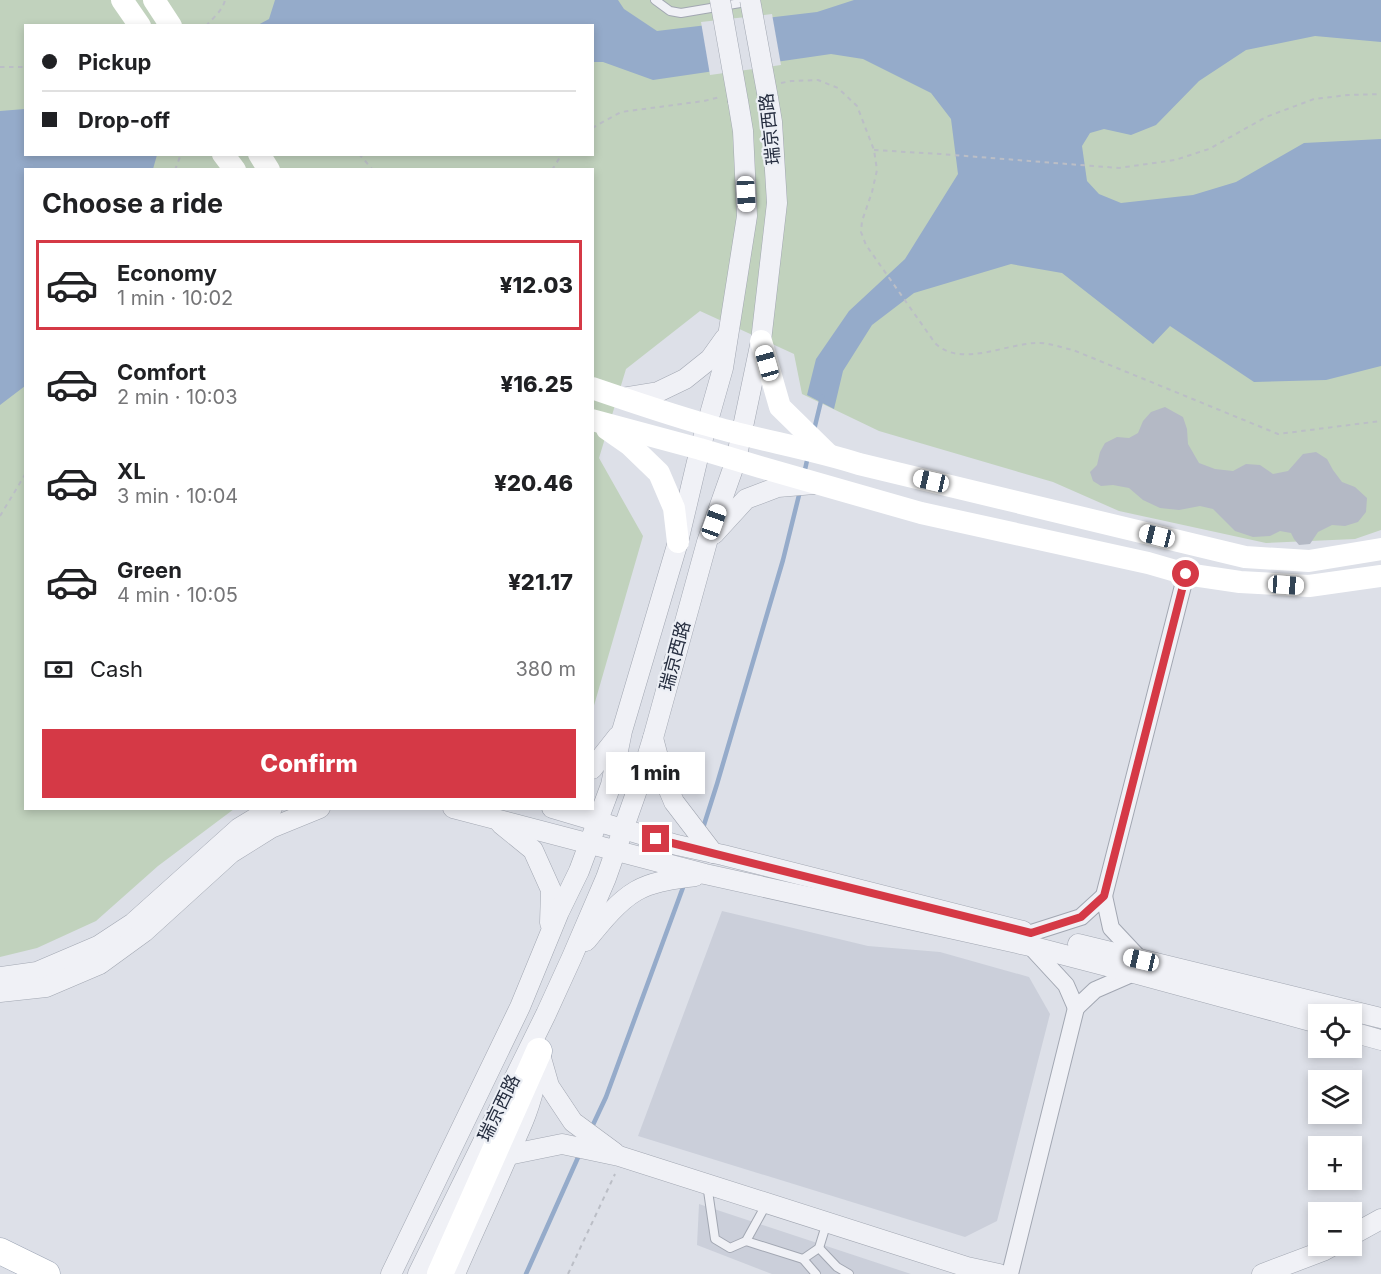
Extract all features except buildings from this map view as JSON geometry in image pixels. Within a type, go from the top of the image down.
[{"type":"main road","points":[[122,0],[139,24]]},
{"type":"main road","points":[[224,156],[233,168]]},
{"type":"main road","points":[[760,341],[780,407],[828,454]]},
{"type":"main road","points":[[594,389],[707,426],[1245,557],[1308,561],[1381,549]]},
{"type":"main road","points":[[594,421],[921,513],[1148,563],[1186,574],[1240,582],[1309,586],[1381,576]]},
{"type":"main road","points":[[594,421],[630,445],[659,472],[674,508],[678,542]]},
{"type":"main road","points":[[921,513],[915,506],[913,495],[919,485],[931,481]]},
{"type":"main road","points":[[441,1274],[539,1051]]},
{"type":"main road","points":[[0,1251],[46,1274]]},
{"type":"street","name":"瑞京西路","points":[[391,1274],[520,1007],[589,844],[610,785],[622,731],[678,542],[700,449],[723,368],[747,216],[743,131],[720,0]]},
{"type":"street","name":"瑞京西路","points":[[418,1274],[546,1014],[606,878],[653,738],[707,542],[736,460],[760,341],[777,202],[772,122],[750,0]]},
{"type":"street","points":[[621,398],[658,392],[685,379],[710,359],[728,333]]},
{"type":"street","points":[[707,542],[746,499],[778,487],[819,484]]},
{"type":"street","points":[[1186,574],[1104,896],[1111,928],[1138,966],[1308,1020]]},
{"type":"street","points":[[594,766],[622,731]]},
{"type":"street","points":[[653,738],[663,776],[674,802],[718,854]]},
{"type":"street","points":[[0,977],[37,972],[98,946],[133,923],[239,828],[269,810]]},
{"type":"street","points":[[0,992],[46,987],[100,964],[144,932],[231,853],[271,828],[315,810]]},
{"type":"street","points":[[460,810],[615,851],[667,873],[709,875],[1030,940],[1081,917],[1104,896]]},
{"type":"street","points":[[559,810],[677,845],[718,854],[1030,940],[1138,966],[1381,1018]]},
{"type":"street","points":[[497,821],[534,850],[551,890],[549,935]]},
{"type":"street","points":[[572,957],[609,912],[636,891],[667,873]]},
{"type":"street","points":[[1030,940],[1066,985],[1076,1008]]},
{"type":"street","points":[[1010,1274],[1076,1008],[1095,990],[1138,966]]},
{"type":"street","points":[[455,1274],[520,1132],[534,1092],[546,1014]]},
{"type":"street","points":[[1362,1035],[1381,1040]]},
{"type":"street","points":[[539,1051],[549,1086],[573,1122],[618,1160]]},
{"type":"street","points":[[508,1155],[562,1144],[707,1184],[967,1267],[999,1274]]},
{"type":"street","points":[[1362,1229],[1381,1219]]},
{"type":"street","points":[[1262,1274],[1310,1256]]},
{"type":"lane","points":[[655,0],[670,11],[681,13],[758,0]]},
{"type":"lane","points":[[707,1184],[715,1239],[729,1248],[746,1241],[767,1203]]},
{"type":"lane","points":[[803,1259],[819,1248],[827,1222]]},
{"type":"lane","points":[[746,1241],[803,1259],[816,1274]]},
{"type":"lane","points":[[819,1248],[837,1267],[849,1274]]},
{"type":"path","points":[[208,24],[225,0]]},
{"type":"path","points":[[0,68],[24,67]]},
{"type":"path","points":[[874,150],[1119,168],[1175,160],[1209,149],[1266,117],[1314,99],[1381,94]]},
{"type":"path","points":[[361,156],[370,168]]},
{"type":"path","points":[[866,245],[941,350],[957,354],[980,354],[1038,342],[1073,351],[1278,434],[1381,421]]},
{"type":"path","points":[[0,516],[24,476]]},
{"type":"path","points":[[568,1274],[618,1160]]},
{"type":"shaded area","points":[[722,911],[868,946],[940,952],[1029,977],[1050,1014],[997,1221],[965,1237],[638,1136]]},
{"type":"shaded area","points":[[699,1204],[911,1274],[772,1274],[697,1245]]},
{"type":"green space","points":[[0,0],[1381,0],[1381,530],[1355,539],[1266,543],[1119,511],[1053,482],[879,431],[802,394],[794,354],[700,311],[626,369],[599,458],[643,536],[594,706],[594,168],[24,168],[24,810],[233,810],[158,866],[96,921],[37,948],[0,957]]},
{"type":"water","points":[[275,0],[618,0],[624,9],[657,31],[817,12],[854,0],[1381,0],[1381,42],[1315,36],[1246,50],[1199,81],[1156,125],[1131,135],[1104,129],[1090,133],[1082,146],[1087,181],[1099,194],[1121,203],[1193,195],[1236,182],[1304,143],[1381,139],[1381,366],[1326,380],[1254,382],[1170,326],[1153,344],[1062,273],[1011,264],[914,293],[872,325],[843,371],[834,409],[807,395],[816,359],[849,311],[905,259],[958,174],[951,119],[931,93],[863,59],[831,54],[653,80],[603,62],[594,62],[594,24],[260,24],[269,19]]},
{"type":"water","points":[[24,109],[24,156],[157,156],[153,168],[24,168],[24,387],[0,405],[0,111]]},
{"type":"pier","points":[[772,14],[781,65],[710,75],[701,22]]},
{"type":"waterway","points":[[814,430],[822,397]]},
{"type":"waterway","points":[[804,474],[808,456]]},
{"type":"waterway","points":[[703,828],[783,560],[800,491]]},
{"type":"waterway","points":[[591,1129],[606,1097],[685,882]]},
{"type":"waterway","points":[[526,1274],[580,1153]]},
{"type":"route","points":[[656,839],[1031,933],[1081,917],[1104,896],[1186,574]]}]
